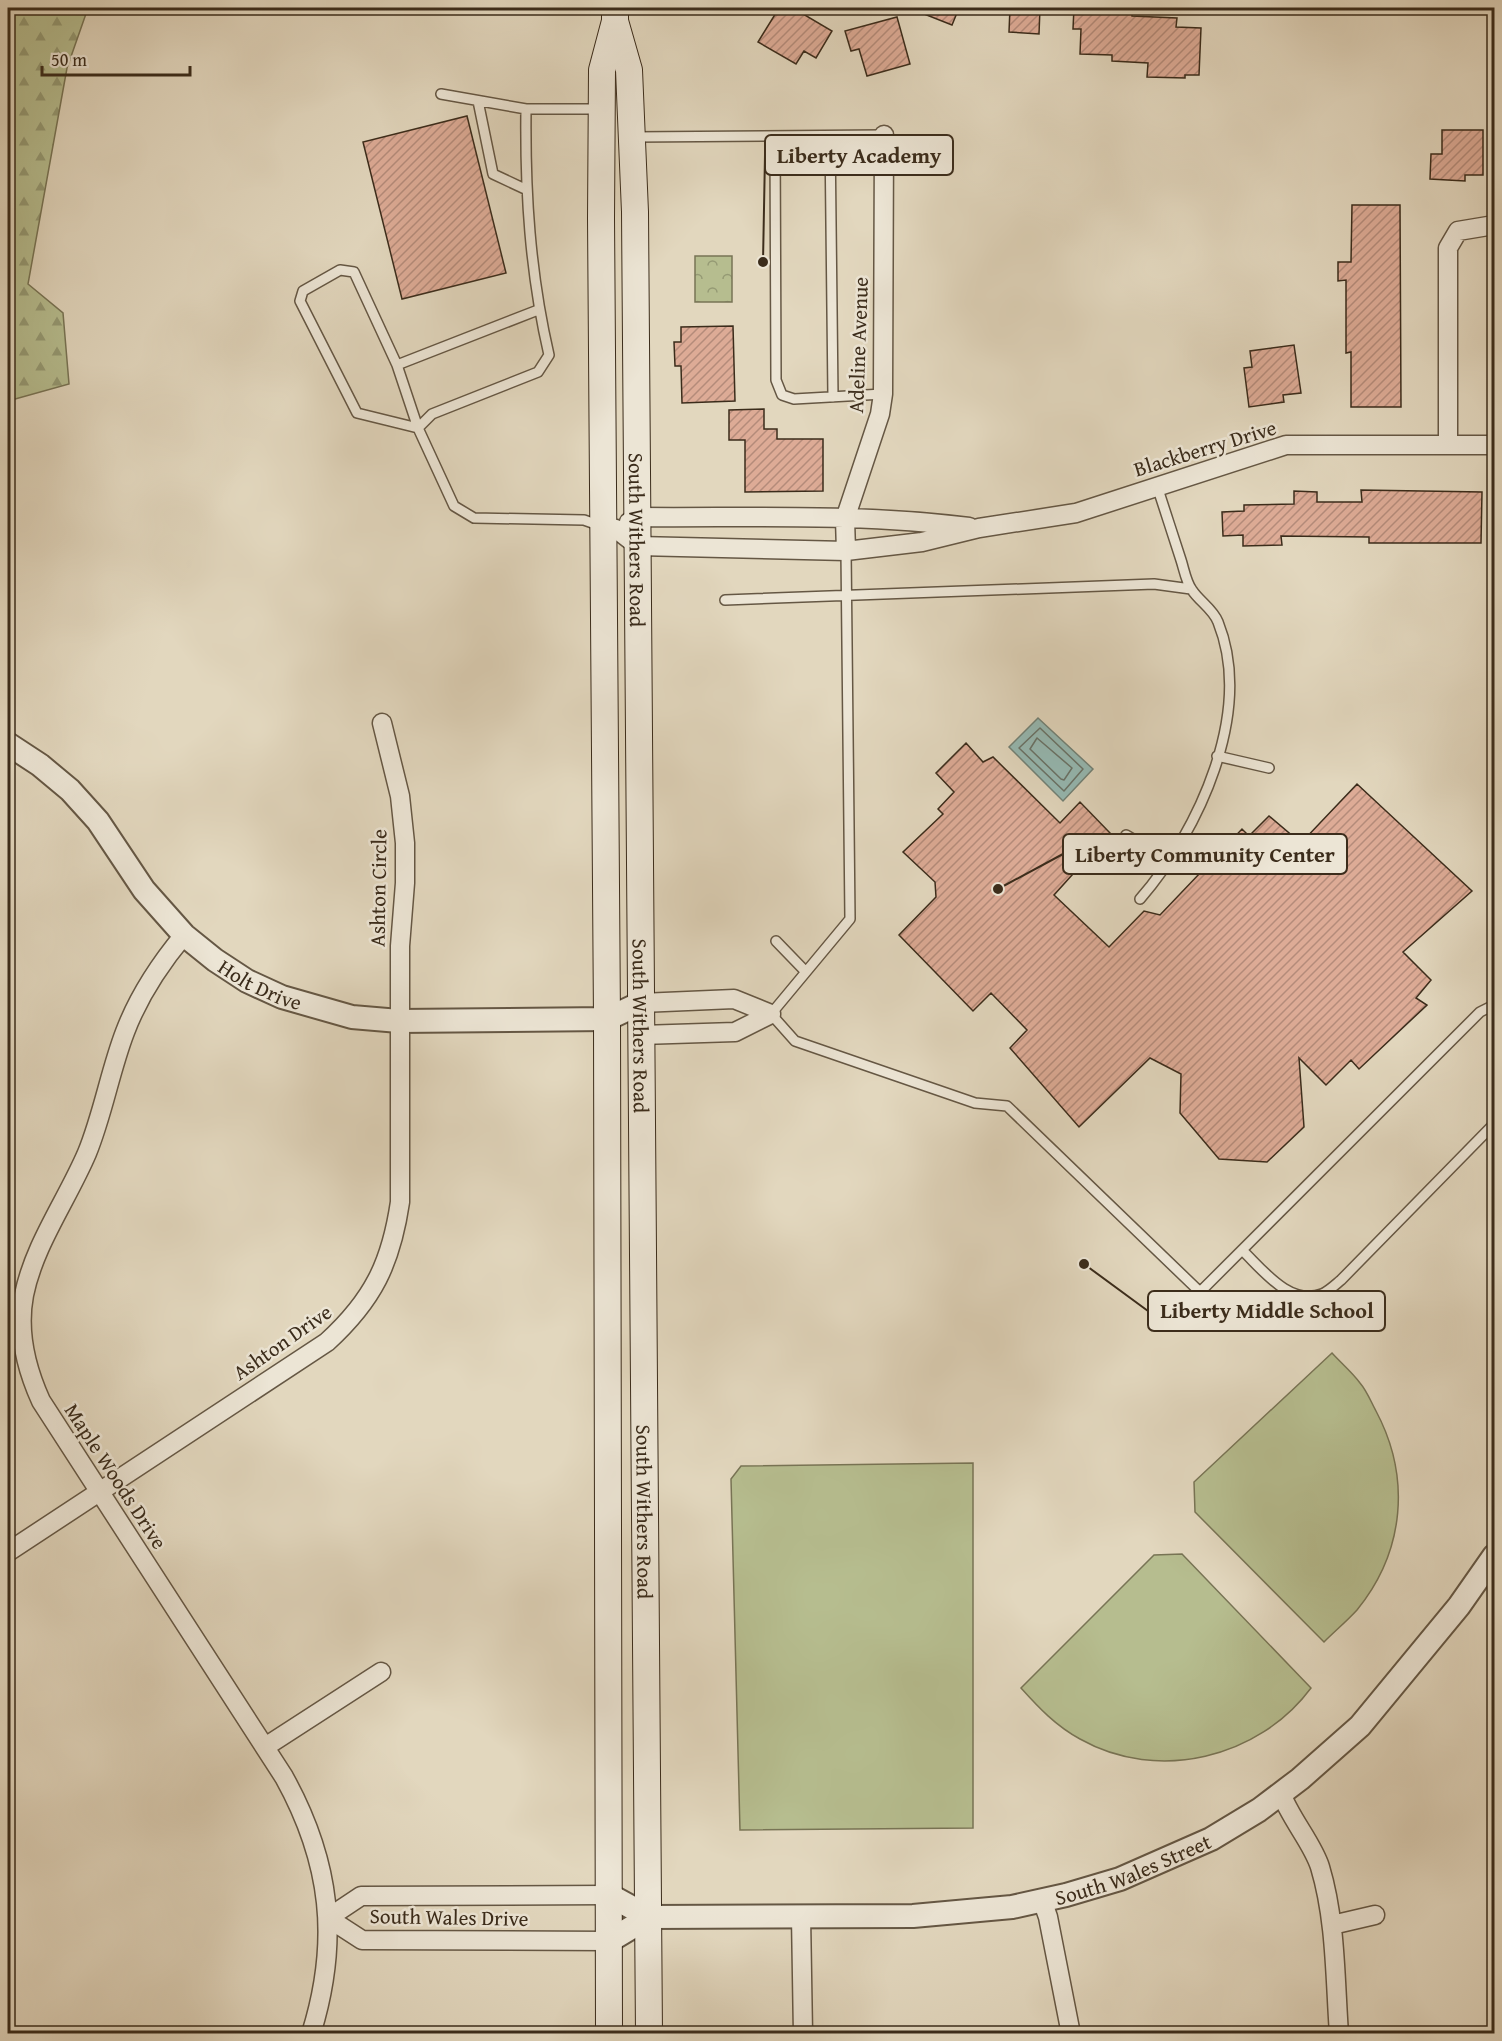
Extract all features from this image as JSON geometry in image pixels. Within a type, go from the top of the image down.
[{"type":"main road","name":"South Withers Road","points":[[609,2034],[607,1019],[610,528],[602,69],[615,14]]},
{"type":"main road","name":"South Withers Road","points":[[615,14],[629,70],[632,137],[638,517],[649,2034]]},
{"type":"street","name":"Adeline Avenue","points":[[846,551],[845,519],[880,414],[883,393],[884,135]]},
{"type":"street","points":[[1448,445],[1448,248],[1458,231],[1494,225]]},
{"type":"street","name":"Blackberry Drive","points":[[638,546],[846,551],[922,542],[979,528],[1076,513],[1286,445],[1494,445]]},
{"type":"street","name":"Blackberry Drive","points":[[610,528],[638,517],[919,521],[979,528]]},
{"type":"street","points":[[610,528],[638,546]]},
{"type":"street","name":"Ashton Circle","points":[[382,723],[400,796],[405,843],[399,1021]]},
{"type":"street","name":"Holt Drive","points":[[8,744],[62,784],[98,820],[144,890],[184,935],[214,960],[247,981],[282,998],[352,1017],[399,1021],[607,1019],[641,1003],[734,999],[771,1014]]},
{"type":"street","name":"Maple Woods Drive","points":[[184,935],[162,962],[141,994],[124,1033],[93,1138],[71,1189],[16,1294],[29,1374],[41,1401],[265,1747],[299,1804],[315,1842],[324,1883],[328,1918],[326,1968],[311,2034]]},
{"type":"street","name":"Holt Drive","points":[[607,1019],[641,1035],[735,1032],[771,1014]]},
{"type":"street","name":"Ashton Drive","points":[[8,1552],[327,1342],[351,1320],[371,1293],[385,1267],[395,1235],[400,1202],[399,1021]]},
{"type":"street","name":"South Wales Street","points":[[609,1895],[649,1917],[968,1912],[1042,1900],[1120,1879],[1171,1858],[1230,1827],[1281,1793],[1360,1726],[1440,1630],[1494,1556]]},
{"type":"street","points":[[265,1747],[381,1672]]},
{"type":"street","points":[[1281,1793],[1287,1810],[1320,1865],[1332,1925],[1339,2034]]},
{"type":"street","name":"South Wales Drive","points":[[609,1895],[361,1896],[328,1918],[362,1940],[609,1941]]},
{"type":"street","points":[[1042,1900],[1048,1917],[1071,2034]]},
{"type":"street","points":[[1332,1925],[1375,1915]]},
{"type":"street","points":[[801,1916],[803,2034]]},
{"type":"street","points":[[609,1941],[649,1917]]},
{"type":"lane","points":[[441,94],[526,109],[602,109]]},
{"type":"lane","points":[[477,100],[494,174],[525,189]]},
{"type":"lane","points":[[418,428],[432,414],[538,372],[549,355],[538,310],[530,250],[525,189],[526,109]]},
{"type":"lane","points":[[632,137],[884,135]]},
{"type":"lane","points":[[775,136],[776,380],[782,395],[794,399],[883,393]]},
{"type":"lane","points":[[830,136],[833,397]]},
{"type":"lane","points":[[418,428],[357,413],[300,301],[303,291],[340,270],[354,272],[397,365],[418,428],[454,506],[474,518],[584,520],[610,528]]},
{"type":"lane","points":[[397,365],[538,310]]},
{"type":"lane","points":[[1140,899],[1171,861],[1193,824],[1217,756],[1226,722],[1229,687],[1227,652],[1217,619],[1191,590],[1157,486]]},
{"type":"lane","points":[[846,551],[844,596],[850,919],[771,1014],[795,1041],[975,1103],[1007,1106],[1200,1292],[1480,1012],[1494,1005]]},
{"type":"lane","points":[[725,600],[1154,585],[1191,590]]},
{"type":"lane","points":[[1217,756],[1269,768]]},
{"type":"lane","points":[[1126,835],[1171,861]]},
{"type":"lane","points":[[776,942],[806,972]]},
{"type":"lane","points":[[1242,1250],[1282,1287],[1302,1297],[1323,1294],[1341,1280],[1494,1124]]},
{"type":"green space","points":[[8,8],[88,8],[67,68],[28,284],[63,313],[69,384],[8,401]]},
{"type":"green space","points":[[695,256],[732,256],[732,302],[695,302]]},
{"type":"green space","points":[[1332,1353],[1365,1389],[1387,1436],[1395,1462],[1398,1513],[1385,1563],[1373,1587],[1357,1610],[1324,1642],[1195,1512],[1194,1482]]},
{"type":"green space","points":[[973,1463],[973,1828],[740,1830],[731,1479],[741,1466]]},
{"type":"green space","points":[[1182,1554],[1311,1688],[1289,1712],[1264,1732],[1236,1746],[1205,1756],[1174,1761],[1142,1759],[1110,1752],[1071,1734],[1041,1709],[1021,1688],[1154,1555]]},
{"type":"water","points":[[1038,718],[1093,769],[1063,801],[1009,747]]},
{"type":"building","points":[[779,8],[793,8],[832,31],[816,58],[804,51],[796,64],[758,42]]},
{"type":"building","points":[[909,8],[959,8],[952,25]]},
{"type":"building","points":[[1010,8],[1040,8],[1039,34],[1009,32]]},
{"type":"building","points":[[1074,8],[1111,8],[1110,11],[1132,12],[1132,16],[1177,18],[1176,27],[1201,28],[1199,75],[1185,75],[1185,78],[1147,77],[1148,63],[1112,61],[1112,55],[1080,54],[1081,29],[1073,29]]},
{"type":"building","points":[[897,17],[910,64],[867,76],[859,49],[851,51],[845,31]]},
{"type":"building","points":[[467,116],[506,273],[402,299],[363,142]]},
{"type":"building","points":[[1442,130],[1483,130],[1483,175],[1465,175],[1465,181],[1430,179],[1431,154],[1442,154]]},
{"type":"building","points":[[1352,205],[1400,205],[1401,407],[1351,407],[1351,352],[1346,353],[1346,280],[1338,281],[1338,262],[1351,262]]},
{"type":"building","points":[[733,326],[735,401],[682,403],[681,366],[675,366],[674,342],[681,342],[681,327]]},
{"type":"building","points":[[1294,345],[1301,393],[1283,395],[1284,402],[1249,407],[1244,368],[1252,367],[1250,351]]},
{"type":"building","points":[[764,409],[764,429],[777,429],[777,439],[823,439],[823,491],[745,492],[745,440],[729,440],[729,410]]},
{"type":"building","points":[[1361,490],[1482,492],[1481,543],[1369,543],[1369,537],[1281,536],[1282,545],[1243,546],[1243,535],[1223,536],[1222,512],[1244,511],[1244,505],[1294,504],[1294,491],[1317,492],[1317,502],[1362,502]]},
{"type":"building","points":[[966,743],[983,762],[993,757],[1060,823],[1080,802],[1110,833],[1054,895],[1109,947],[1144,911],[1160,915],[1242,829],[1249,836],[1269,816],[1301,843],[1357,784],[1472,891],[1403,952],[1431,980],[1416,998],[1427,1005],[1359,1069],[1351,1060],[1326,1085],[1299,1058],[1304,1127],[1267,1162],[1219,1159],[1180,1113],[1181,1074],[1150,1058],[1079,1127],[1010,1048],[1027,1030],[991,993],[973,1011],[899,935],[936,897],[935,882],[903,852],[943,814],[938,809],[954,792],[936,773]]},
{"type":"place","name":"Liberty Academy","points":[[763,262]]},
{"type":"place","name":"Liberty Community Center","points":[[998,889]]},
{"type":"place","name":"Liberty Middle School","points":[[1084,1264]]}]
